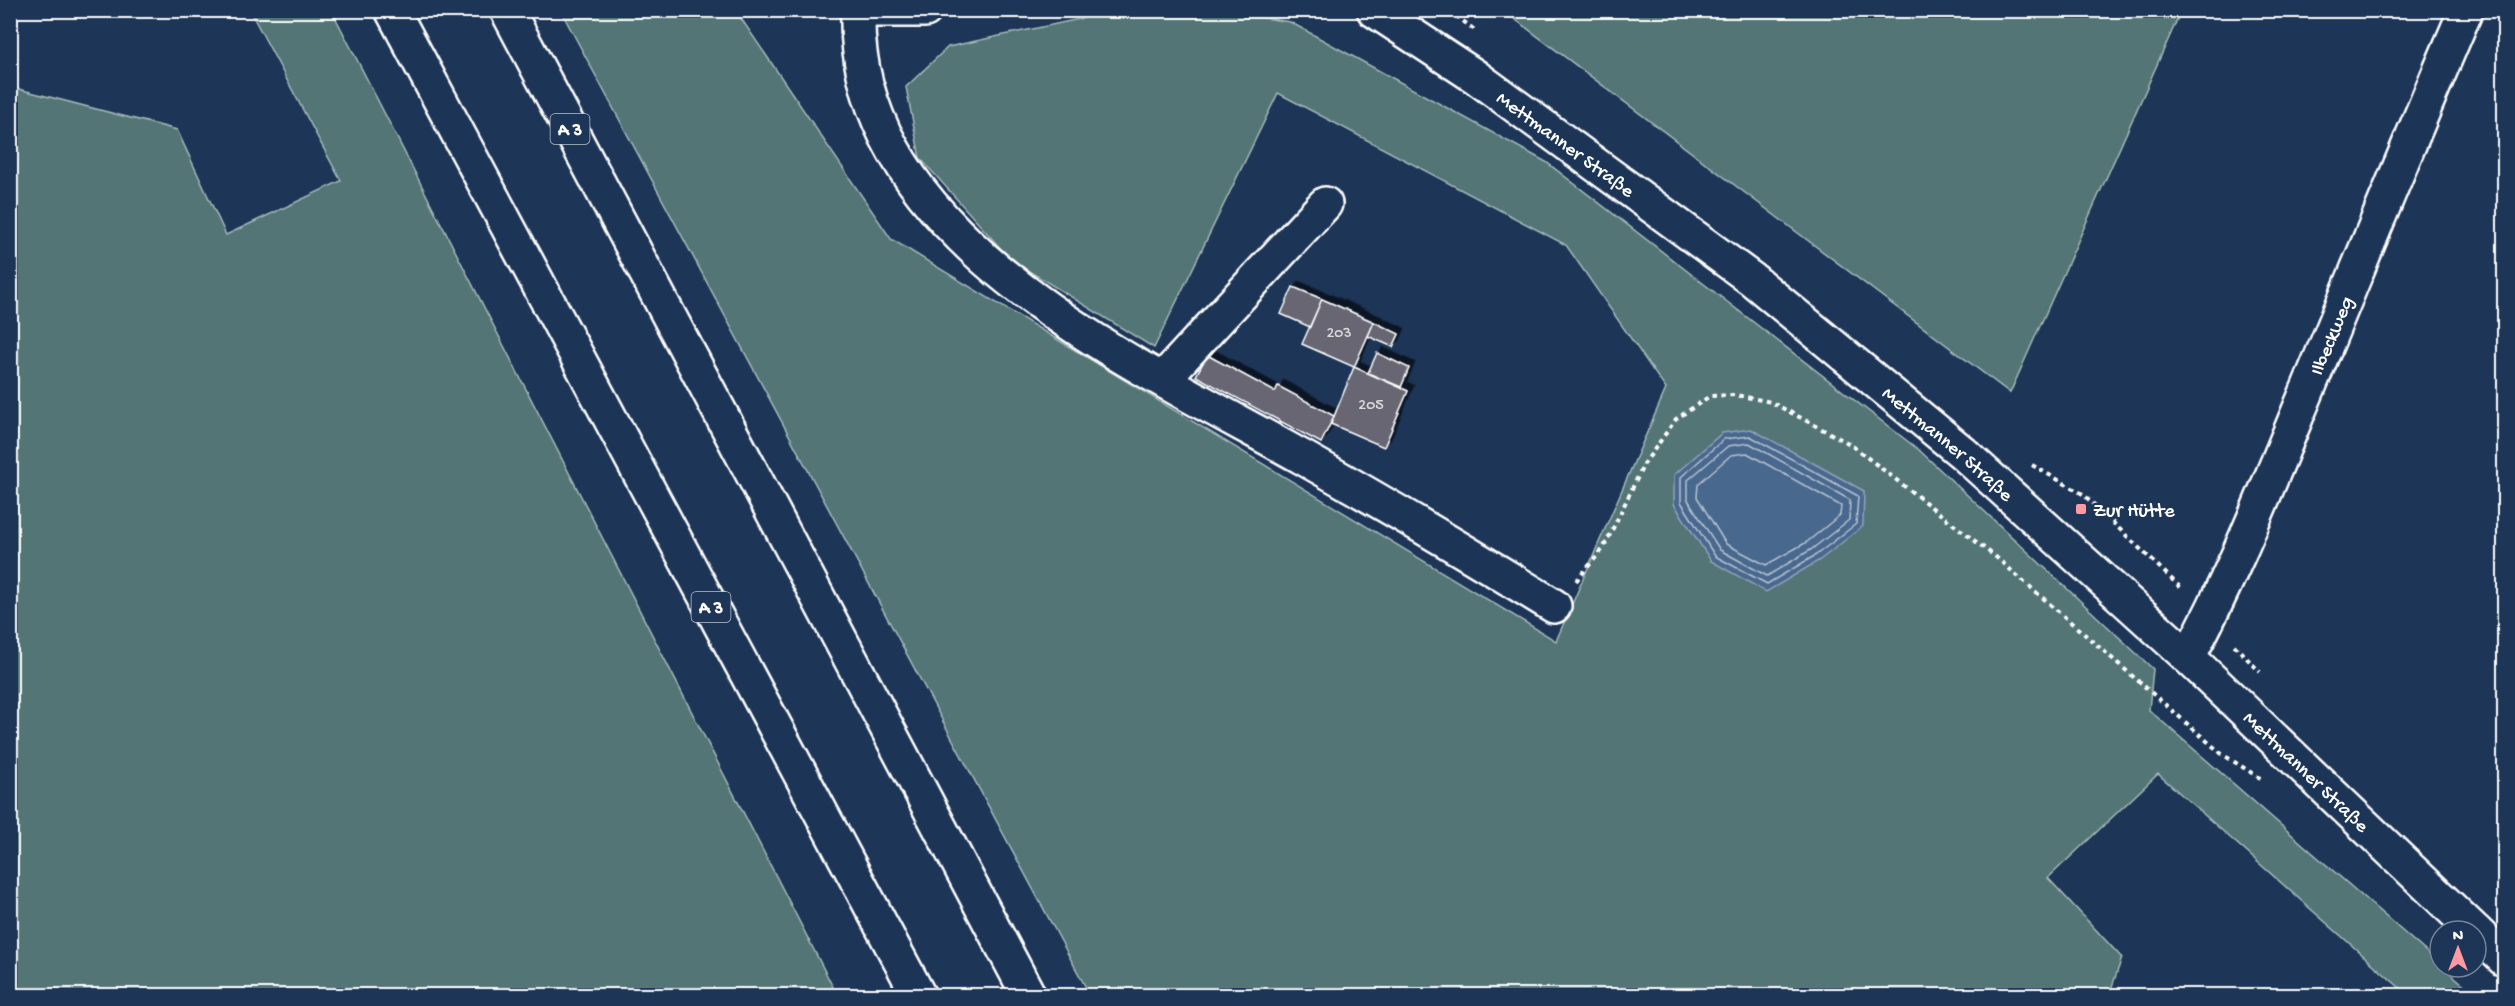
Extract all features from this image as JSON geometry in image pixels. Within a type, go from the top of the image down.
[{"type":"main road","name":"A 3","points":[[392,10],[919,996]]},
{"type":"main road","name":"A 3","points":[[507,10],[1029,996]]},
{"type":"main road","points":[[925,10],[857,11],[857,37],[863,71],[883,134],[915,186],[962,237],[1023,292],[1104,346],[1389,506],[1554,606]]},
{"type":"main road","name":"Mettmanner Straße","points":[[1374,10],[1476,77],[1753,280],[1964,453],[2188,657],[2463,919]]},
{"type":"main road","name":"Ilbeckweg","points":[[2188,657],[2210,617],[2259,505],[2466,10]]},
{"type":"main road","points":[[1163,380],[1325,204]]},
{"type":"main road","name":"Mettmanner Straße","points":[[2488,943],[2505,959]]},
{"type":"path","points":[[1554,606],[1603,549],[1644,464],[1676,419],[1710,396],[1736,395],[1771,402],[1850,444],[1997,558],[2180,717]]},
{"type":"green space","points":[[250,11],[332,11],[837,995],[11,995],[11,87],[177,130],[226,235],[341,181]]},
{"type":"green space","points":[[561,11],[736,11],[891,239],[1556,641],[1666,389],[1566,245],[1278,93],[1154,348],[1011,260],[920,158],[906,87],[948,47],[1117,11],[1222,11],[1290,22],[1546,162],[1919,450],[2153,669],[2149,710],[2428,954],[2428,979],[2457,979],[2476,995],[2408,995],[2158,774],[2048,878],[2122,958],[2109,995],[1090,995]]},
{"type":"green space","points":[[1504,11],[2181,11],[2010,393]]},
{"type":"water","points":[[1751,429],[1864,491],[1863,526],[1820,560],[1766,592],[1711,561],[1674,504],[1674,475],[1722,433]]},
{"type":"building","points":[[1293,287],[1322,299],[1310,327],[1281,314]]},
{"type":"building","points":[[1322,299],[1374,322],[1354,367],[1302,344]]},
{"type":"building","points":[[1374,322],[1399,334],[1393,347],[1368,336]]},
{"type":"building","points":[[1377,353],[1409,368],[1401,387],[1368,373]]},
{"type":"building","points":[[1207,355],[1275,392],[1278,386],[1334,416],[1321,443],[1196,376]]},
{"type":"building","points":[[1354,367],[1408,391],[1384,447],[1331,424]]},
{"type":"place","name":"Zur Hütte","points":[[2081,509]]}]
